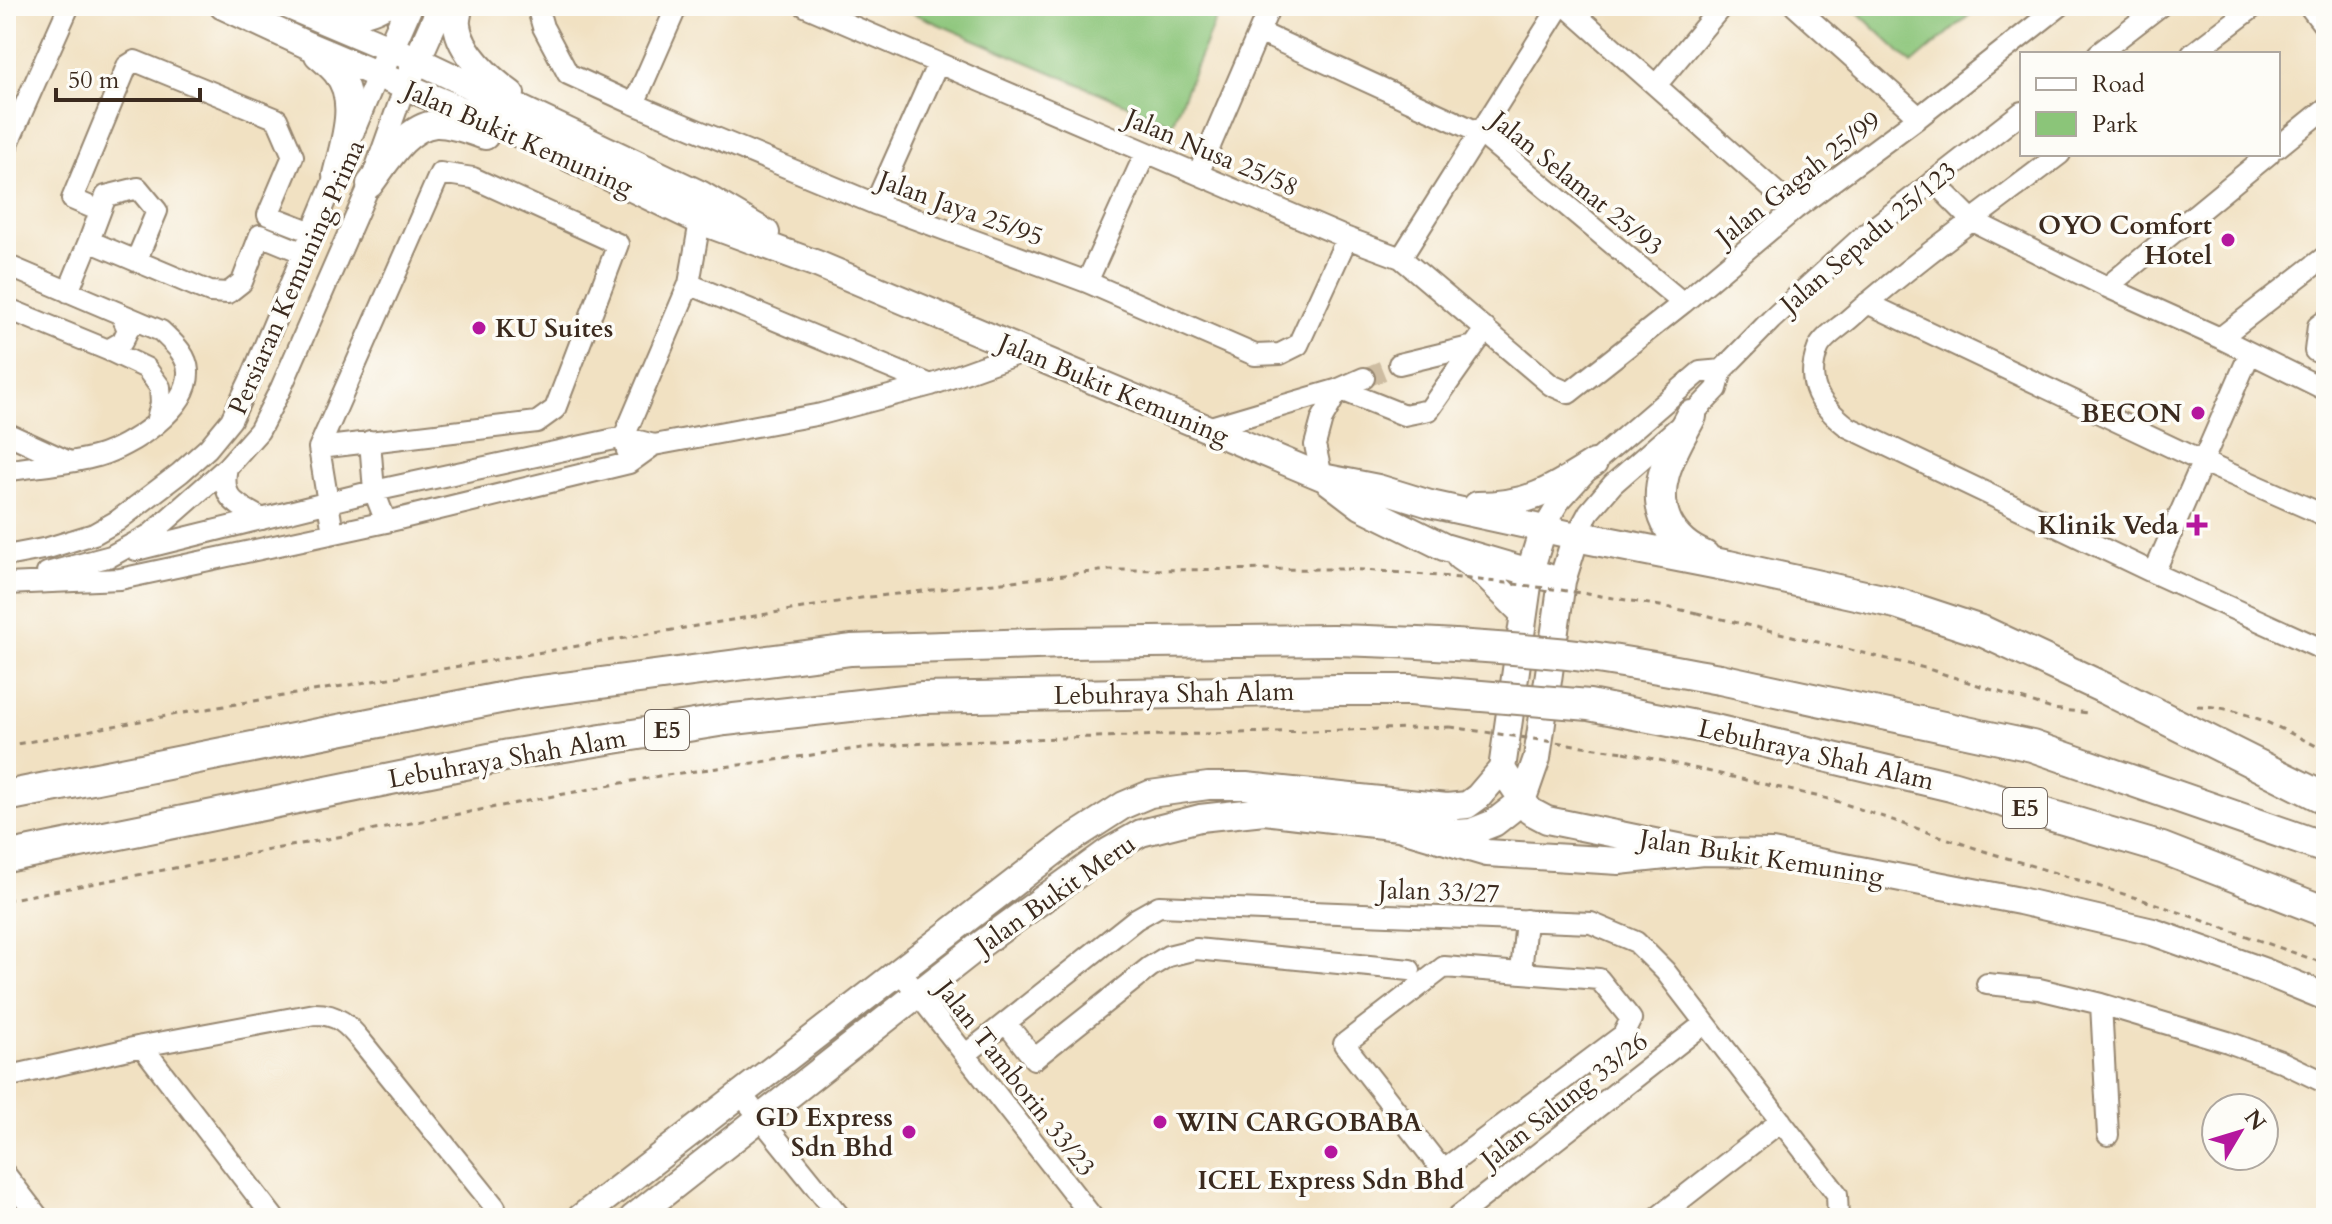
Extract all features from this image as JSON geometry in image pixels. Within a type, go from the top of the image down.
[{"type":"highway","points":[[1691,416],[1669,457],[1660,488],[1662,512],[1673,534],[1690,550],[1729,566]]},
{"type":"highway","points":[[1576,536],[1896,603],[1984,632],[2326,799]]},
{"type":"highway","name":"Lebuhraya Shah Alam","points":[[6,796],[525,693],[851,650],[1064,643],[1333,640],[1569,654],[1720,679],[2032,746],[2326,848]]},
{"type":"highway","name":"Lebuhraya Shah Alam","points":[[6,857],[509,755],[725,720],[922,698],[1410,690],[1589,705],[1715,730],[1951,786],[2162,848],[2326,912]]},
{"type":"main road","name":"Jalan Bukit Kemuning","points":[[223,6],[377,76],[528,138],[700,221],[817,264],[1322,477],[1576,536]]},
{"type":"main road","name":"Jalan Bukit Kemuning","points":[[289,6],[417,60],[700,194],[817,264]]},
{"type":"main road","points":[[320,19],[358,15],[382,6]]},
{"type":"main road","points":[[377,76],[409,6]]},
{"type":"main road","points":[[405,86],[441,6]]},
{"type":"main road","points":[[459,6],[457,25],[467,50],[481,68],[504,89],[561,128]]},
{"type":"main road","points":[[307,45],[337,72],[348,103],[336,175]]},
{"type":"main road","points":[[370,184],[402,143],[421,129],[436,124],[495,139],[528,138]]},
{"type":"main road","points":[[1430,504],[1501,505],[1522,502],[1548,493],[1594,463]]},
{"type":"main road","name":"Jalan Bukit Kemuning","points":[[1322,477],[1361,506],[1444,547],[1562,581]]},
{"type":"main road","name":"Jalan Sepadu 25/123","points":[[1530,571],[1543,529]]},
{"type":"main road","name":"Jalan Sepadu 25/123","points":[[1522,801],[1537,758],[1562,581],[1576,536]]},
{"type":"main road","points":[[1444,547],[1483,573],[1523,613]]},
{"type":"main road","points":[[1502,769],[1530,571]]},
{"type":"main road","name":"Jalan Bukit Kemuning","points":[[1502,769],[1530,811],[1547,820],[1703,852],[1772,853],[2020,901],[2167,937],[2326,997]]},
{"type":"main road","name":"Jalan Bukit Meru","points":[[580,1218],[1068,841],[1124,805],[1150,794],[1208,786],[1246,786],[1447,807],[1467,805],[1502,769]]},
{"type":"main road","points":[[1399,827],[1471,832],[1505,817],[1522,801]]},
{"type":"main road","name":"Jalan Bukit Meru","points":[[633,1218],[980,945],[1109,851],[1141,833],[1200,818],[1264,811],[1399,827],[1487,853],[1619,861],[1703,852]]},
{"type":"street","points":[[6,148],[69,6]]},
{"type":"street","name":"Jalan Jaya 25/95","points":[[537,6],[543,27],[568,74],[875,204],[1087,282],[1255,355],[1280,354],[1298,345],[1347,238]]},
{"type":"street","points":[[634,104],[677,6]]},
{"type":"street","name":"Jalan Nusa 25/58","points":[[805,6],[841,13],[938,63],[1347,238],[1401,258],[1551,385],[1569,393]]},
{"type":"street","points":[[1198,174],[1270,6]]},
{"type":"street","points":[[1401,258],[1563,6],[1657,84],[1795,209]]},
{"type":"street","points":[[1657,84],[1722,6]]},
{"type":"street","points":[[1795,6],[1919,117]]},
{"type":"street","name":"Jalan Gagah 25/99","points":[[1569,393],[1795,209],[2060,6]]},
{"type":"street","points":[[2101,52],[2160,6]]},
{"type":"street","points":[[2195,52],[2255,6]]},
{"type":"street","points":[[2309,6],[2326,28]]},
{"type":"street","name":"Jalan Selamat 25/93","points":[[1259,32],[1480,133],[1683,303]]},
{"type":"street","points":[[89,241],[210,292],[228,293],[242,282],[293,156],[277,119],[135,61],[127,66],[72,199],[100,211]]},
{"type":"street","points":[[875,204],[938,63]]},
{"type":"street","name":"Persiaran Kemuning Prima","points":[[6,556],[48,548],[94,534],[117,521],[180,473],[208,448],[231,420],[377,76]]},
{"type":"street","name":"Persiaran Kemuning Prima","points":[[6,584],[111,556],[151,534],[227,467],[259,431],[281,388],[370,184],[405,86]]},
{"type":"street","points":[[2280,145],[2326,108]]},
{"type":"street","name":"Jalan Sepadu 25/123","points":[[1576,536],[1589,512],[1613,484],[1691,416],[1717,389],[1722,370],[1771,320],[1839,258],[2020,114]]},
{"type":"street","points":[[1087,282],[1146,152]]},
{"type":"street","points":[[2057,156],[1867,303],[1819,346],[1814,370],[1815,389],[1827,410],[1848,427],[2326,651]]},
{"type":"street","points":[[2107,287],[2267,156]]},
{"type":"street","points":[[319,448],[537,422],[555,409],[618,244],[473,178],[440,173],[319,448],[333,533]]},
{"type":"street","points":[[1933,181],[1973,221],[2326,390]]},
{"type":"street","points":[[68,292],[106,196],[138,188],[157,211],[136,261]]},
{"type":"street","points":[[268,215],[312,232]]},
{"type":"street","points":[[629,463],[624,437],[689,284],[700,221]]},
{"type":"street","points":[[260,235],[304,253]]},
{"type":"street","points":[[2220,338],[2326,256]]},
{"type":"street","points":[[6,265],[161,331],[177,347],[188,373],[175,406],[156,423],[115,450],[95,457],[6,471]]},
{"type":"street","points":[[689,284],[931,385]]},
{"type":"street","points":[[1867,303],[2203,462],[2326,516]]},
{"type":"street","points":[[6,308],[146,368],[160,387],[161,403],[156,423]]},
{"type":"street","points":[[108,350],[122,342],[128,330],[121,314]]},
{"type":"street","points":[[2326,320],[2318,326],[2315,351],[2326,355]]},
{"type":"street","points":[[1339,389],[1404,415],[1429,410],[1486,329]]},
{"type":"street","points":[[1399,364],[1474,346]]},
{"type":"street","points":[[6,584],[120,579],[386,522],[629,463],[654,445],[821,414],[931,385],[1023,352]]},
{"type":"street","points":[[2154,573],[2250,353]]},
{"type":"street","name":"Jalan Sepadu 25/123","points":[[1543,529],[1559,502],[1594,463],[1700,372],[1722,370]]},
{"type":"street","points":[[1207,428],[1339,389],[1364,378]]},
{"type":"street","points":[[1322,477],[1315,445],[1322,419],[1339,389]]},
{"type":"street","points":[[6,433],[67,461]]},
{"type":"street","points":[[48,548],[111,556],[374,491],[624,437],[654,445]]},
{"type":"street","points":[[370,441],[374,491],[386,522]]},
{"type":"street","points":[[227,467],[223,484],[228,495],[238,505],[262,519]]},
{"type":"street","name":"Jalan 33/27","points":[[965,1055],[1136,919],[1159,906],[1591,923],[1636,942],[1665,971],[1837,1194],[1838,1218]]},
{"type":"street","points":[[1521,973],[1526,920]]},
{"type":"street","points":[[1006,1023],[1034,1059],[1150,967],[1168,956],[1196,949],[1410,970]]},
{"type":"street","points":[[1444,967],[1521,973],[1599,979],[1631,1019],[1623,1035],[1447,1167],[1436,1162],[1344,1044],[1444,967]]},
{"type":"street","name":"Jalan Tamborin 33/23","points":[[899,970],[1093,1218]]},
{"type":"street","points":[[1987,984],[2039,989],[2101,1004],[2228,1042],[2280,1061],[2326,1083]]},
{"type":"street","points":[[2101,1004],[2108,1135]]},
{"type":"street","points":[[6,1077],[142,1046],[315,1014],[334,1016],[349,1027],[495,1207]]},
{"type":"street","name":"Jalan Salung 33/26","points":[[1456,1218],[1481,1210],[1705,1023]]},
{"type":"street","points":[[142,1046],[274,1218]]},
{"type":"street","points":[[740,1093],[841,1218]]},
{"type":"street","points":[[1657,1218],[1781,1121]]},
{"type":"street","points":[[6,1175],[39,1218]]},
{"type":"path","points":[[6,746],[861,598],[1109,570],[1346,569],[1429,574],[1621,598],[1697,613],[1925,668],[2052,709],[2089,713]]},
{"type":"path","points":[[2194,707],[2222,708],[2245,715],[2285,730],[2326,751]]},
{"type":"path","points":[[6,900],[659,776],[870,747],[956,741],[1450,727],[1624,752],[1833,800],[2156,904],[2326,964]]},
{"type":"green space","points":[[896,6],[1221,6],[1172,124]]},
{"type":"green space","points":[[1851,6],[1980,6],[1912,64]]},
{"type":"tunnel","points":[[1364,378],[1399,364]]},
{"type":"place","name":"OYO Comfort Hotel","points":[[2228,240]]},
{"type":"place","name":"KU Suites","points":[[479,328]]},
{"type":"place","name":"BECON","points":[[2198,413]]},
{"type":"place","name":"Klinik Veda","points":[[2197,525]]},
{"type":"place","name":"WIN CARGOBABA","points":[[1160,1122]]},
{"type":"place","name":"GD Express Sdn Bhd","points":[[909,1132]]},
{"type":"place","name":"ICEL Express Sdn Bhd","points":[[1331,1152]]}]
